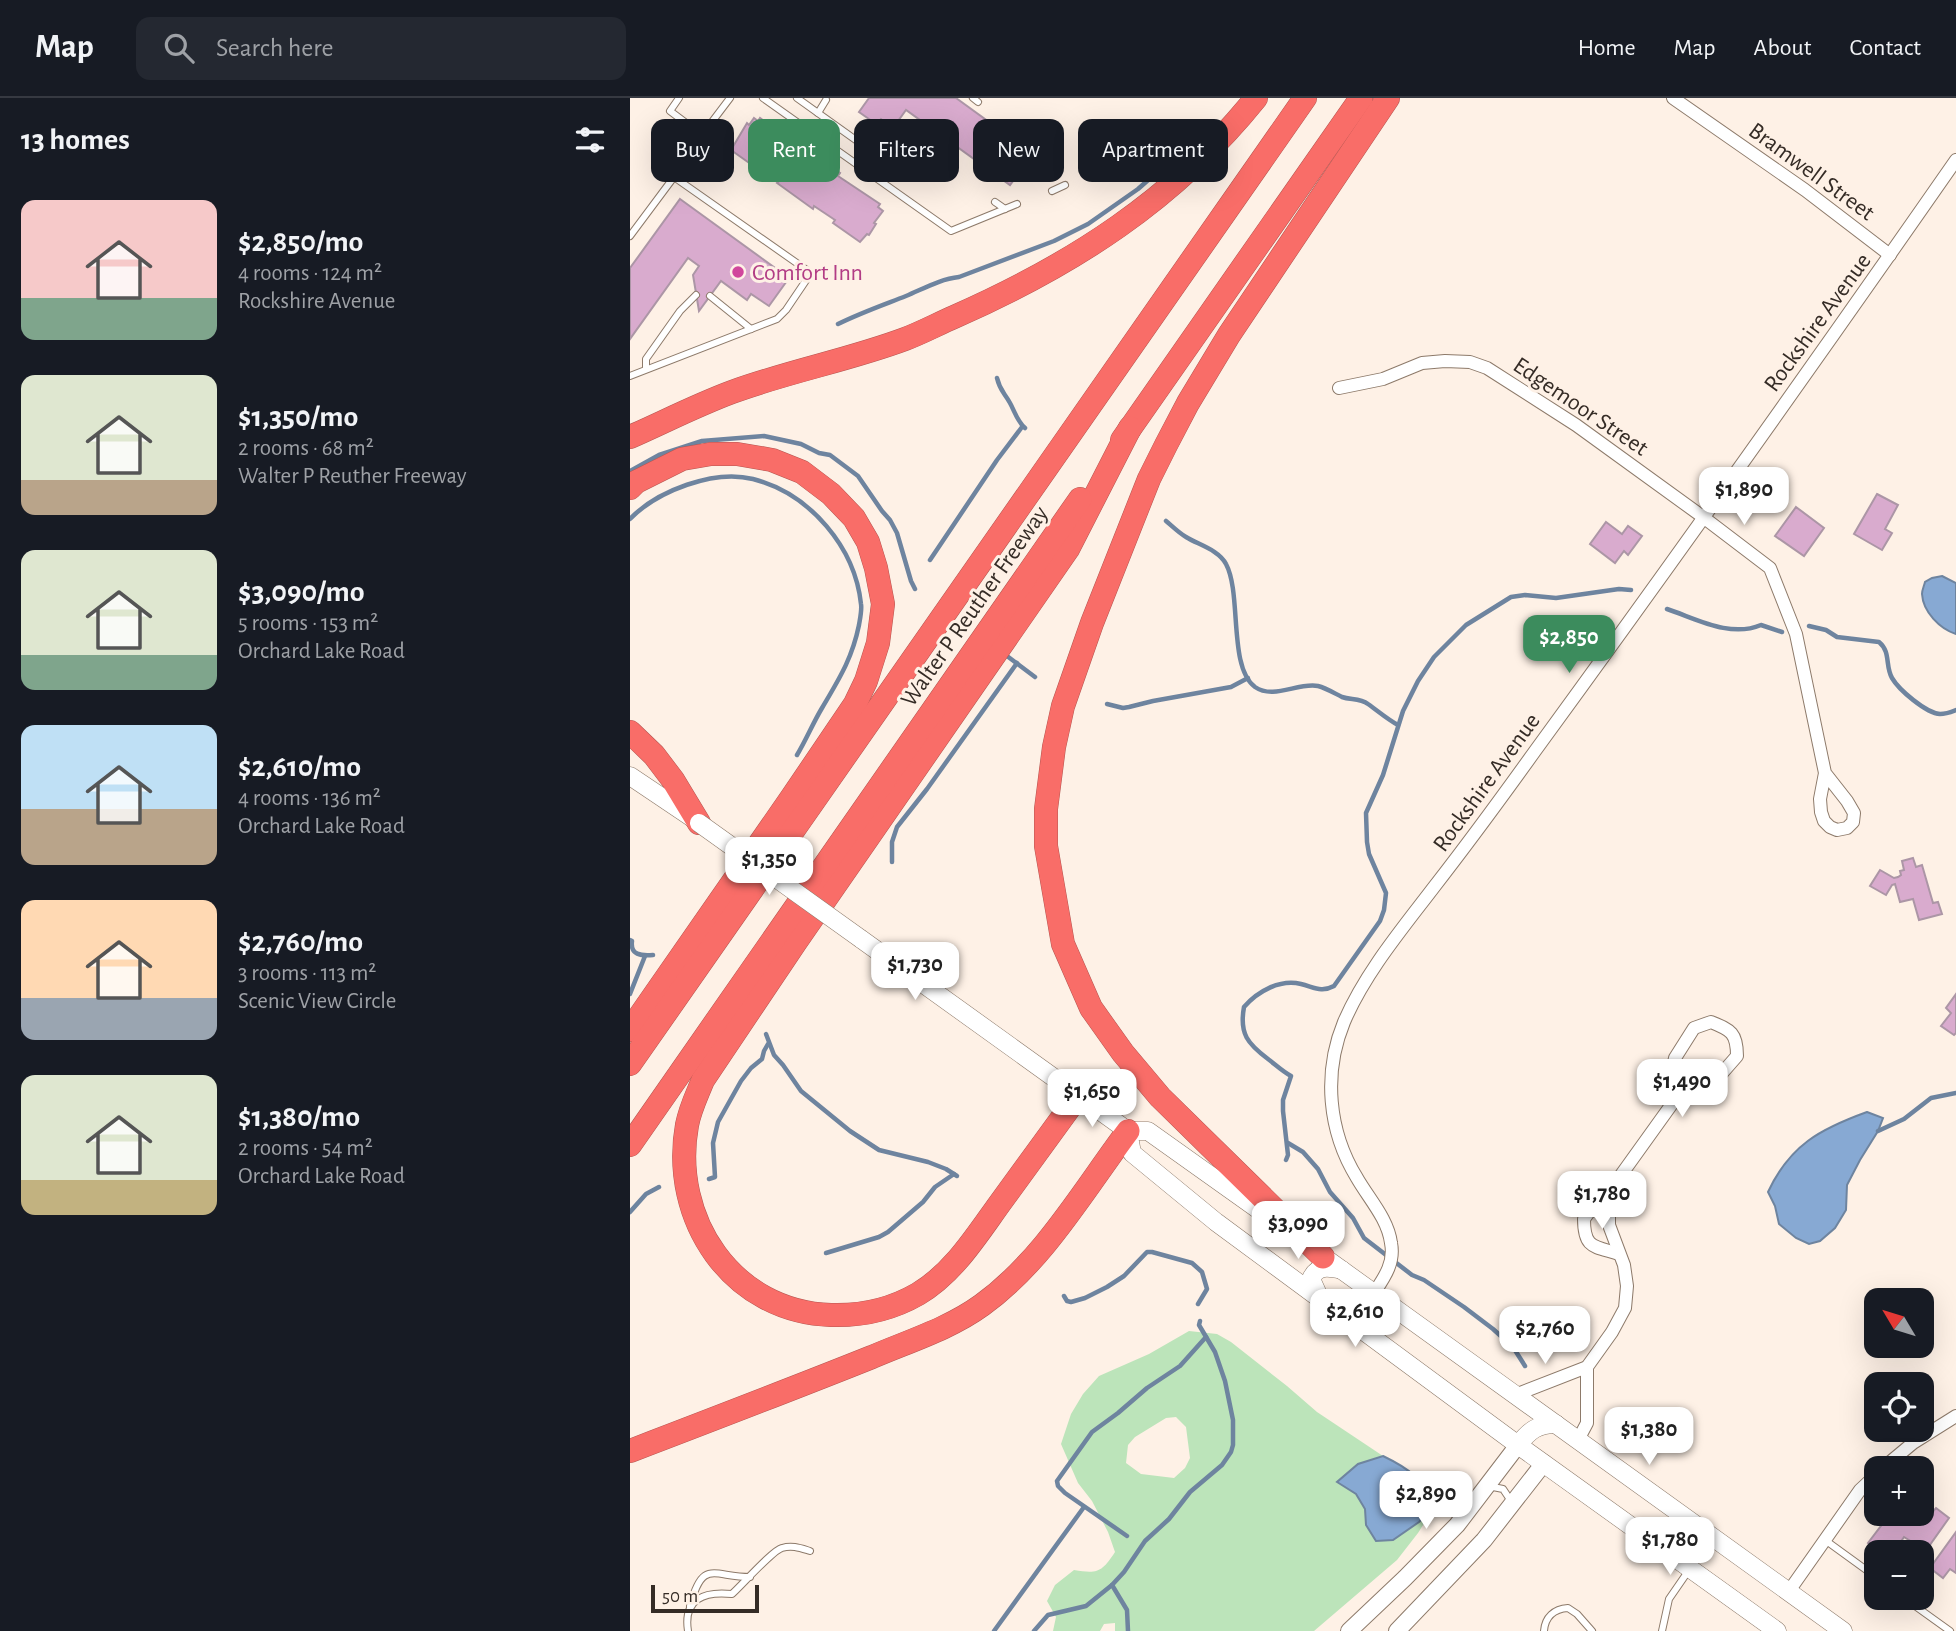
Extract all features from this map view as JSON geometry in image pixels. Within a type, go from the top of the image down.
[{"type":"highway","points":[[630,437],[733,392],[905,339],[1043,274],[1092,246],[1156,198],[1215,145],[1256,98]]},
{"type":"highway","name":"Walter P Reuther Freeway","points":[[630,1064],[1305,98]]},
{"type":"highway","name":"Walter P Reuther Freeway","points":[[630,1145],[1361,98]]},
{"type":"highway","points":[[1333,1263],[1160,1097],[1123,1053],[1091,1008],[1063,944],[1046,846],[1046,808],[1054,747],[1063,706],[1092,623],[1149,479],[1188,403],[1229,335],[1388,98]]},
{"type":"highway","points":[[1078,1096],[953,1265],[918,1294],[881,1310],[844,1315],[807,1313],[780,1305],[759,1294],[736,1277],[718,1258],[703,1237],[690,1202],[685,1168],[687,1124],[703,1080],[1068,549],[1130,428]]},
{"type":"highway","points":[[630,488],[636,482],[682,459],[711,454],[737,454],[772,460],[802,472],[831,494],[853,518],[867,542],[876,568],[883,604],[878,643],[866,681],[855,704],[630,1030]]},
{"type":"highway","points":[[630,732],[667,772],[699,823]]},
{"type":"highway","points":[[630,1451],[933,1332],[981,1306],[1021,1272],[1128,1131]]},
{"type":"main road","points":[[630,776],[1128,1131],[1148,1131],[1843,1631]]},
{"type":"main road","points":[[1128,1131],[1132,1153],[1216,1222],[1518,1445],[1777,1631]]},
{"type":"main road","points":[[1320,1299],[1311,1279],[1314,1272],[1333,1263]]},
{"type":"main road","points":[[1518,1445],[1535,1427],[1556,1424]]},
{"type":"street","name":"Bramwell Street","points":[[1673,98],[1805,190],[1891,255]]},
{"type":"street","name":"Rockshire Avenue","points":[[1374,1293],[1387,1273],[1392,1259],[1392,1245],[1383,1219],[1350,1165],[1333,1115],[1331,1092],[1335,1047],[1357,995],[1387,950],[1536,751],[1956,160]]},
{"type":"street","name":"Edgemoor Street","points":[[1339,388],[1383,379],[1422,363],[1470,362],[1488,368],[1570,421],[1770,568],[1796,634],[1825,773]]},
{"type":"street","points":[[1710,1022],[1729,1029],[1737,1042],[1737,1056],[1709,1088],[1695,1094],[1682,1090],[1671,1075],[1675,1058],[1694,1028],[1710,1022]]},
{"type":"street","points":[[1515,1395],[1587,1367],[1612,1332],[1625,1308],[1627,1286],[1624,1265],[1609,1225],[1609,1203],[1616,1182],[1682,1090]]},
{"type":"street","points":[[1609,1203],[1592,1208],[1584,1219],[1584,1234],[1591,1245],[1619,1254]]},
{"type":"street","points":[[1578,1440],[1587,1423],[1587,1367]]},
{"type":"street","points":[[1897,1456],[1956,1416]]},
{"type":"street","points":[[1349,1631],[1437,1546],[1484,1491],[1518,1445]]},
{"type":"street","points":[[1397,1631],[1462,1565],[1544,1463]]},
{"type":"street","points":[[1789,1591],[1864,1486]]},
{"type":"lane","points":[[679,98],[670,111],[702,135],[730,98]]},
{"type":"lane","points":[[763,98],[951,231],[1017,204]]},
{"type":"lane","points":[[797,98],[854,139]]},
{"type":"lane","points":[[818,113],[827,100]]},
{"type":"lane","points":[[630,236],[674,177],[811,273],[777,319],[630,376]]},
{"type":"lane","points":[[1052,191],[1065,185]]},
{"type":"lane","points":[[995,202],[1005,209]]},
{"type":"lane","points":[[646,369],[646,359],[680,311],[696,295]]},
{"type":"lane","points":[[710,296],[751,329]]},
{"type":"lane","points":[[1484,1491],[1493,1487],[1503,1489],[1509,1498],[1508,1508]]},
{"type":"lane","points":[[1825,1540],[1864,1568]]},
{"type":"lane","points":[[690,1608],[702,1596],[716,1592],[732,1594],[780,1548],[798,1547],[810,1551]]},
{"type":"lane","points":[[1662,1631],[1669,1599],[1690,1568]]},
{"type":"lane","points":[[688,1631],[686,1621],[694,1590],[701,1579],[710,1572],[750,1577]]},
{"type":"lane","points":[[1545,1631],[1547,1619],[1553,1611],[1568,1608],[1592,1631]]},
{"type":"lane","points":[[1921,1610],[1950,1631]]},
{"type":"green space","points":[[1189,1331],[1217,1334],[1231,1342],[1317,1412],[1383,1456],[1358,1464],[1356,1494],[1365,1509],[1366,1525],[1393,1540],[1433,1509],[1397,1560],[1314,1631],[1115,1631],[1115,1623],[1104,1624],[1100,1631],[1053,1631],[1056,1617],[1047,1601],[1055,1585],[1074,1570],[1089,1572],[1103,1568],[1115,1552],[1108,1532],[1092,1501],[1078,1483],[1061,1444],[1071,1414],[1083,1394],[1099,1376],[1149,1354]],"holes":[[[1176,1417],[1186,1427],[1190,1458],[1185,1468],[1174,1478],[1141,1474],[1126,1463],[1128,1445],[1135,1437],[1166,1418]]]},
{"type":"water","points":[[1942,576],[1956,583],[1956,634],[1933,619],[1923,601],[1925,582]]},
{"type":"water","points":[[1867,1112],[1883,1118],[1847,1185],[1846,1210],[1835,1228],[1820,1241],[1809,1244],[1796,1238],[1779,1224],[1768,1192],[1777,1176],[1786,1162],[1808,1141],[1835,1125]]},
{"type":"water","points":[[1383,1456],[1415,1476],[1427,1490],[1433,1509],[1393,1540],[1376,1541],[1366,1525],[1365,1509],[1356,1494],[1337,1482],[1358,1464]]},
{"type":"building","points":[[869,98],[956,98],[985,119],[973,119],[973,158],[959,148],[959,119],[918,119],[906,110],[900,119],[869,119],[859,112]]},
{"type":"building","points":[[747,123],[748,162],[734,152],[734,145]]},
{"type":"building","points":[[840,177],[880,204],[878,207],[883,211],[869,235],[860,242],[833,223],[835,220],[814,206],[813,209],[777,183],[840,182]]},
{"type":"building","name":"Comfort Inn","points":[[680,199],[789,278],[769,306],[751,294],[747,300],[721,281],[699,311],[693,275],[699,266],[688,258],[630,339],[630,268]]},
{"type":"building","points":[[1877,494],[1898,505],[1885,529],[1892,533],[1882,550],[1854,534]]},
{"type":"building","points":[[1796,507],[1824,528],[1804,556],[1775,536]]},
{"type":"building","points":[[1606,522],[1622,534],[1628,526],[1642,536],[1628,555],[1624,551],[1615,563],[1590,544]]},
{"type":"building","points":[[1913,858],[1916,867],[1922,865],[1933,903],[1938,902],[1942,914],[1919,920],[1913,899],[1900,902],[1895,884],[1886,895],[1870,886],[1880,870],[1894,878],[1898,877],[1901,875],[1900,871],[1904,870],[1902,861]]},
{"type":"building","points":[[1956,994],[1954,1035],[1941,1026],[1951,1013],[1946,1008]]},
{"type":"building","points":[[1936,1508],[1949,1518],[1933,1540],[1909,1540],[1904,1537],[1902,1540],[1870,1540],[1881,1526],[1934,1526]]},
{"type":"building","points":[[1956,1532],[1956,1573],[1950,1569],[1943,1578],[1934,1571],[1934,1562]]},
{"type":"waterway","points":[[838,324],[938,282],[959,277],[1054,241],[1088,224],[1146,182]]},
{"type":"waterway","points":[[997,378],[1025,428]]},
{"type":"waterway","points":[[930,560],[1022,427]]},
{"type":"waterway","points":[[630,471],[659,455],[702,441],[764,436],[801,444],[830,455],[858,476],[890,520],[897,533],[915,589]]},
{"type":"waterway","points":[[630,519],[671,491],[704,480],[738,477],[774,486],[793,497],[811,510],[839,544],[857,583],[861,606],[859,625],[844,668],[797,755]]},
{"type":"waterway","points":[[1166,521],[1183,535],[1214,551],[1226,564],[1231,577],[1241,664],[1255,687],[1270,692],[1318,686],[1342,697],[1365,702],[1398,725]]},
{"type":"waterway","points":[[1286,1160],[1288,1155],[1283,1100],[1291,1076],[1250,1043],[1244,1031],[1244,1007],[1263,991],[1285,983],[1321,989],[1334,986],[1380,921],[1386,893],[1369,854],[1366,813],[1383,775],[1403,711],[1418,681],[1434,657],[1466,625],[1511,597],[1525,595],[1556,598],[1619,589],[1631,590]]},
{"type":"waterway","points":[[1667,609],[1714,626],[1737,629],[1761,625],[1782,632]]},
{"type":"waterway","points":[[1809,626],[1826,630],[1837,637],[1879,642],[1887,655],[1892,678],[1907,694],[1934,713],[1944,714],[1956,710]]},
{"type":"waterway","points":[[1007,656],[1035,677]]},
{"type":"waterway","points":[[892,862],[892,842],[897,827],[1017,663]]},
{"type":"waterway","points":[[1107,704],[1129,707],[1231,687],[1248,678]]},
{"type":"waterway","points":[[630,940],[637,954],[653,955]]},
{"type":"waterway","points":[[630,994],[645,956]]},
{"type":"waterway","points":[[766,1034],[774,1055],[801,1091],[850,1131],[879,1150],[928,1162],[957,1176]]},
{"type":"waterway","points":[[709,1179],[715,1177],[713,1143],[718,1122],[741,1081],[762,1059],[768,1044]]},
{"type":"waterway","points":[[1878,1131],[1904,1119],[1931,1098],[1956,1093]]},
{"type":"waterway","points":[[1288,1143],[1303,1152],[1318,1169],[1330,1192],[1353,1218],[1364,1238],[1412,1275],[1424,1280],[1493,1329],[1513,1347],[1525,1366]]},
{"type":"waterway","points":[[826,1253],[888,1232],[923,1202],[935,1187],[954,1174]]},
{"type":"waterway","points":[[630,1212],[646,1194],[659,1187]]},
{"type":"waterway","points":[[1064,1296],[1071,1302],[1085,1298],[1124,1276],[1147,1252],[1152,1252],[1192,1263],[1202,1272],[1207,1289],[1198,1304]]},
{"type":"waterway","points":[[1034,1631],[1048,1615],[1086,1606],[1112,1585],[1145,1541],[1169,1519],[1190,1492],[1222,1465],[1231,1452],[1233,1420],[1225,1381],[1215,1352],[1199,1325],[1200,1321]]},
{"type":"waterway","points":[[1127,1536],[1065,1493],[1057,1481],[1092,1432],[1147,1388],[1180,1366],[1206,1337]]},
{"type":"waterway","points":[[994,1631],[1084,1507]]},
{"type":"waterway","points":[[1112,1585],[1127,1610],[1128,1631]]},
{"type":"place","name":"Comfort Inn","points":[[738,272]]}]
